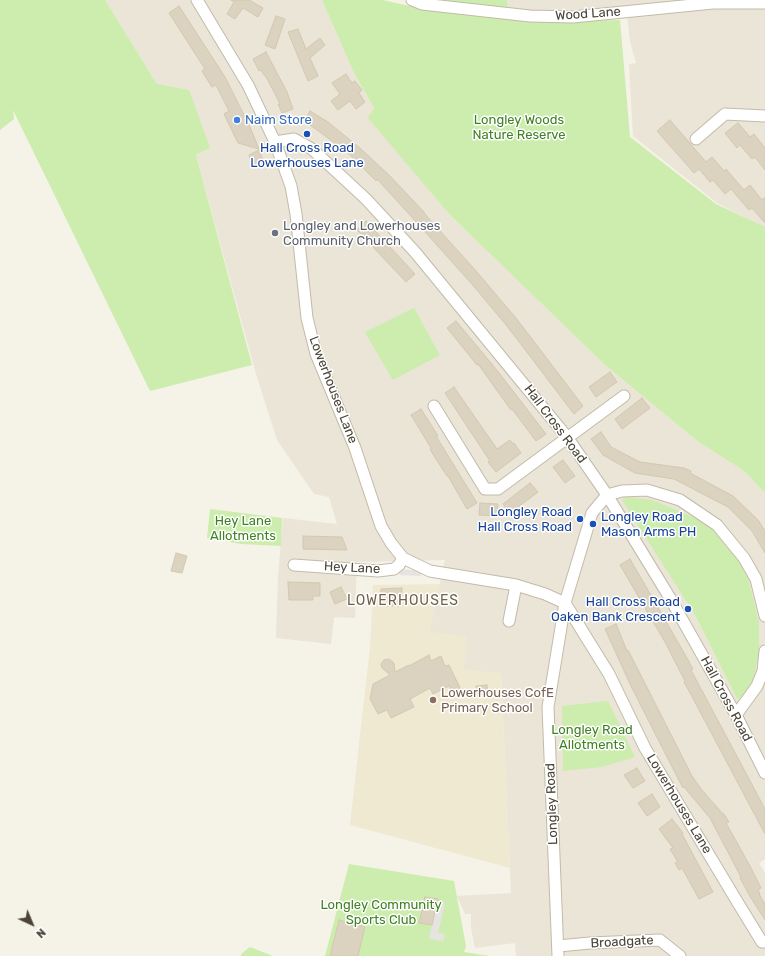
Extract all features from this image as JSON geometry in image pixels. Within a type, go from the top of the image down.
[{"type":"street","name":"Lowerhouses Lane","points":[[197,0],[248,85],[275,142],[292,193],[296,214],[307,318],[316,354],[356,448],[381,526],[391,543],[404,558],[430,571],[516,585],[545,594],[565,603],[609,674],[644,748],[762,942],[765,942]]},
{"type":"street","name":"Wood Lane","points":[[412,0],[422,4],[530,16],[573,17],[713,3],[765,3]]},
{"type":"street","points":[[696,139],[725,114],[765,116]]},
{"type":"street","name":"Hall Cross Road","points":[[275,142],[294,139],[312,149],[366,199],[415,252],[567,437],[607,495],[670,598],[736,715],[765,772]]},
{"type":"street","points":[[434,406],[485,489],[498,489],[624,396]]},
{"type":"street","points":[[607,495],[622,491],[647,490],[680,500],[718,525],[744,558],[756,580],[765,616]]},
{"type":"street","name":"Longley Road","points":[[558,951],[548,707],[565,603],[592,513],[607,495]]},
{"type":"street","name":"Hey Lane","points":[[294,565],[378,571],[394,569],[404,558]]},
{"type":"street","points":[[508,621],[516,585]]},
{"type":"street","points":[[736,715],[757,686],[763,671],[765,651]]},
{"type":"street","name":"Broadgate","points":[[558,951],[590,943],[660,940],[680,956]]},
{"type":"shaded area","points":[[105,0],[322,0],[353,71],[374,108],[369,118],[449,214],[605,365],[696,440],[744,471],[765,493],[765,859],[759,863],[765,873],[765,956],[516,956],[515,943],[475,948],[471,928],[471,914],[465,914],[457,896],[511,893],[501,674],[464,670],[429,632],[445,560],[357,562],[355,618],[334,617],[331,644],[276,638],[278,577],[283,518],[337,524],[329,497],[314,494],[277,440],[256,374],[196,155],[210,148],[157,84]],"holes":[[[736,556],[737,699],[695,615]]]},
{"type":"shaded area","points":[[507,0],[765,0],[765,228],[717,203],[633,136],[629,64],[636,63],[630,41],[626,6],[573,12],[529,12],[508,9]]},
{"type":"shaded area","points":[[396,569],[426,571],[420,576],[400,575]]},
{"type":"shaded area","name":"Lowerhouses CofE Primary School","points":[[440,584],[429,632],[466,636],[464,670],[501,673],[510,868],[350,825],[370,647],[373,585]]},
{"type":"shaded area","points":[[437,901],[445,903],[438,933],[445,934],[443,941],[429,939]]},
{"type":"green space","points":[[0,0],[105,0],[157,84],[189,90],[210,148],[196,155],[252,365],[150,391],[13,110],[14,119],[0,130]]},
{"type":"green space","name":"Longley Woods Nature Reserve","points":[[322,0],[383,0],[409,6],[501,17],[570,21],[620,20],[630,137],[716,204],[765,227],[765,493],[744,471],[696,440],[605,365],[449,214],[368,118],[374,108],[353,71]]},
{"type":"green space","points":[[425,0],[507,0],[508,9]]},
{"type":"green space","points":[[414,308],[440,355],[393,380],[365,332]]},
{"type":"green space","points":[[627,497],[652,500],[698,519],[720,536],[736,556],[748,578],[759,623],[759,652],[753,681],[745,695],[737,699],[695,615],[622,500]]},
{"type":"green space","name":"Hey Lane Allotments","points":[[210,509],[282,518],[281,546],[241,544],[207,538]]},
{"type":"green space","name":"Longley Road Allotments","points":[[608,701],[635,757],[602,767],[563,771],[562,706]]},
{"type":"green space","name":"Longley Community Sports Club","points":[[349,864],[454,881],[466,946],[464,952],[490,956],[325,956]]},
{"type":"green space","points":[[250,947],[273,956],[241,956],[241,954]]},
{"type":"building","points":[[231,0],[249,0],[263,8],[258,17],[243,8],[235,19],[227,14],[234,2]]},
{"type":"building","points":[[179,6],[225,77],[250,127],[259,149],[238,143],[224,114],[229,111],[216,85],[212,87],[202,71],[205,69],[169,13]]},
{"type":"building","points":[[276,16],[285,19],[275,49],[265,45]]},
{"type":"building","points":[[298,29],[306,49],[320,38],[325,45],[310,58],[318,76],[308,81],[288,32]]},
{"type":"building","points":[[266,52],[287,92],[293,109],[282,113],[278,104],[280,104],[265,75],[261,70],[259,71],[253,59]]},
{"type":"building","points":[[346,74],[352,83],[355,81],[362,90],[359,93],[365,102],[356,109],[350,101],[338,110],[331,101],[340,94],[332,83]]},
{"type":"building","points":[[310,111],[328,122],[361,149],[390,176],[424,212],[516,318],[583,406],[574,414],[507,326],[471,283],[377,179],[376,181],[349,154],[304,121]]},
{"type":"building","points":[[670,120],[706,162],[712,157],[724,171],[726,169],[744,190],[750,185],[762,200],[765,197],[765,223],[752,208],[749,210],[731,189],[725,194],[713,180],[710,182],[699,169],[694,173],[657,131]]},
{"type":"building","points":[[738,123],[750,137],[754,134],[765,148],[765,170],[755,157],[752,159],[740,145],[737,148],[725,133]]},
{"type":"building","points":[[259,150],[264,163],[253,168],[249,155]]},
{"type":"building","points":[[366,221],[415,274],[406,282],[357,230]]},
{"type":"building","points":[[456,321],[496,369],[546,434],[536,441],[512,409],[511,410],[478,364],[477,365],[447,328]]},
{"type":"building","points":[[610,372],[617,382],[596,397],[589,387]]},
{"type":"building","points":[[454,387],[497,449],[510,440],[521,453],[496,472],[488,462],[490,461],[445,393]]},
{"type":"building","points":[[642,398],[650,408],[622,429],[615,419]]},
{"type":"building","points":[[421,409],[477,503],[467,509],[448,476],[434,456],[430,449],[431,448],[411,415]]},
{"type":"building","points":[[601,432],[611,447],[640,462],[684,468],[691,471],[690,473],[733,496],[758,520],[765,531],[765,553],[752,531],[728,507],[674,479],[635,473],[603,455],[591,439]]},
{"type":"building","points":[[563,460],[575,476],[565,483],[553,467]]},
{"type":"building","points":[[530,483],[538,492],[510,513],[503,504]]},
{"type":"building","points":[[480,503],[498,504],[497,516],[479,515]]},
{"type":"building","points":[[303,536],[342,537],[347,550],[303,549]]},
{"type":"building","points":[[176,553],[187,556],[182,573],[171,571]]},
{"type":"building","points":[[630,559],[693,669],[691,670],[765,809],[765,834],[684,682],[685,681],[665,642],[620,565]]},
{"type":"building","points":[[288,582],[320,583],[320,596],[313,596],[313,600],[289,600]]},
{"type":"building","points":[[341,587],[347,599],[335,604],[330,592]]},
{"type":"building","points":[[402,588],[401,606],[380,606],[381,589]]},
{"type":"building","points":[[616,624],[627,651],[628,650],[692,776],[729,822],[726,823],[761,888],[758,890],[765,904],[765,920],[740,878],[741,877],[710,818],[684,787],[683,788],[631,686],[605,629]]},
{"type":"building","points":[[429,655],[431,661],[441,656],[445,666],[449,665],[462,692],[455,696],[449,686],[433,694],[430,688],[410,699],[414,707],[391,718],[387,710],[378,714],[370,699],[373,684],[390,675],[382,668],[381,664],[384,660],[389,659],[394,663],[395,672]]},
{"type":"building","points":[[487,685],[488,694],[477,695],[476,686]]},
{"type":"building","points":[[637,768],[645,781],[633,788],[624,775]]},
{"type":"building","points":[[652,794],[660,807],[647,816],[638,803]]},
{"type":"building","points":[[672,819],[683,833],[682,834],[713,892],[699,899],[682,868],[679,870],[675,863],[678,862],[670,849],[673,848],[659,829]]},
{"type":"building","points":[[425,897],[438,899],[432,925],[419,923]]},
{"type":"building","points":[[339,920],[365,927],[358,956],[330,956]]},
{"type":"place","name":"Naim Store","points":[[237,120]]},
{"type":"place","name":"Hall Cross Road Lowerhouses Lane","points":[[307,134]]},
{"type":"place","name":"Longley and Lowerhouses Community Church","points":[[275,233]]},
{"type":"place","name":"Longley Road Hall Cross Road","points":[[580,519]]},
{"type":"place","name":"Longley Road Mason Arms PH","points":[[593,524]]},
{"type":"place","name":"Hall Cross Road Oaken Bank Crescent","points":[[688,609]]},
{"type":"place","name":"Lowerhouses CofE Primary School","points":[[433,700]]},
{"type":"district","name":"LOWERHOUSES","points":[[403,601]]}]
